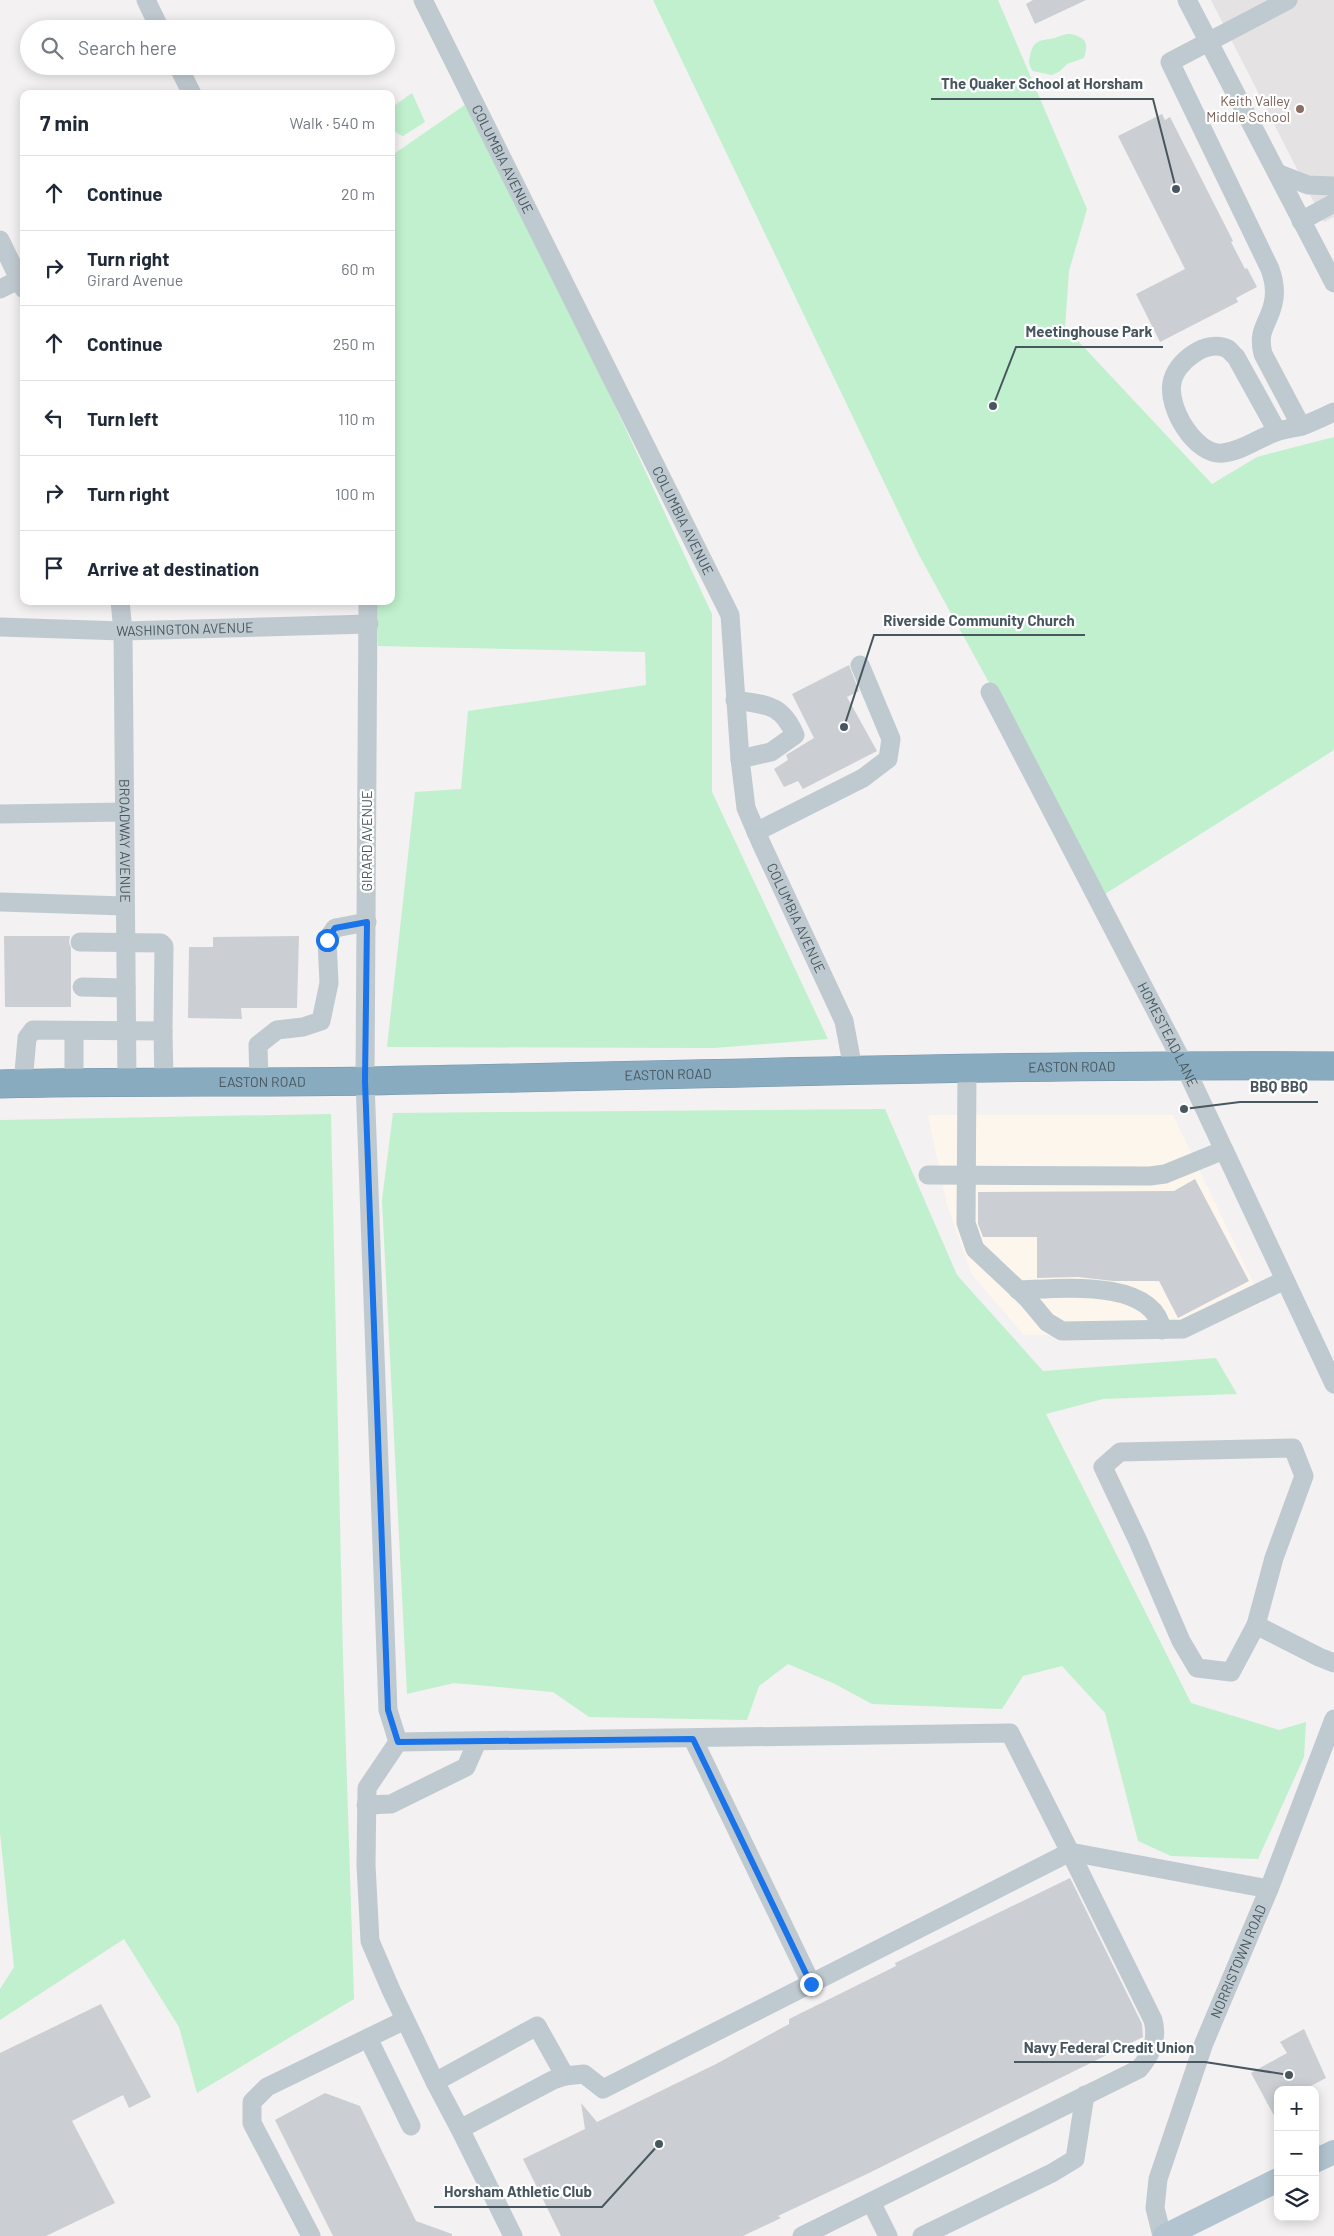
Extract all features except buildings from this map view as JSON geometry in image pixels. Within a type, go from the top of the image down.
[{"type":"highway","name":"EASTON ROAD","points":[[11,1083],[365,1081],[853,1069],[1184,1065],[1334,1066]]},
{"type":"main road","points":[[1319,2159],[1334,2152]]},
{"type":"main road","points":[[1163,2236],[1274,2182]]},
{"type":"street","points":[[146,0],[156,20]]},
{"type":"street","name":"COLUMBIA AVENUE","points":[[423,0],[730,615],[740,759],[746,808],[844,1021],[853,1069]]},
{"type":"street","points":[[1188,0],[1301,221],[1334,276]]},
{"type":"street","points":[[1288,0],[1170,62],[1270,268],[1273,279],[1274,302],[1263,326],[1260,344],[1263,354],[1301,426]]},
{"type":"street","points":[[182,75],[190,90]]},
{"type":"street","points":[[1276,173],[1308,185],[1334,186]]},
{"type":"street","points":[[1301,221],[1334,203]]},
{"type":"street","points":[[0,240],[20,278]]},
{"type":"street","points":[[0,289],[20,283]]},
{"type":"street","points":[[1277,431],[1236,357],[1228,349],[1217,346],[1198,352],[1182,365],[1172,381],[1173,402],[1180,420],[1196,441],[1214,452],[1233,451],[1277,431],[1301,426],[1334,412]]},
{"type":"street","name":"BROADWAY AVENUE","points":[[120,605],[123,631],[127,1081]]},
{"type":"street","name":"GIRARD AVENUE","points":[[368,605],[365,1081],[388,1710],[398,1742]]},
{"type":"street","name":"WASHINGTON AVENUE","points":[[0,627],[123,631],[369,624]]},
{"type":"street","points":[[756,832],[863,778],[888,759],[891,739],[860,665]]},
{"type":"street","name":"HOMESTEAD LANE","points":[[990,692],[1184,1065],[1334,1384]]},
{"type":"street","points":[[736,700],[770,705],[788,718],[795,735],[771,752],[740,759]]},
{"type":"street","points":[[0,814],[124,812]]},
{"type":"street","points":[[0,902],[125,906]]},
{"type":"street","points":[[259,1081],[258,1045],[277,1030],[303,1027],[321,1021],[329,983],[327,940],[335,928],[367,922]]},
{"type":"street","points":[[80,942],[161,943],[164,946],[164,1081]]},
{"type":"street","points":[[82,987],[126,988]]},
{"type":"street","points":[[11,1083],[27,1038],[33,1030],[163,1031]]},
{"type":"street","points":[[74,1031],[74,1082]]},
{"type":"street","points":[[967,1068],[966,1222],[975,1249],[1018,1290],[1047,1322],[1062,1330],[1183,1329],[1285,1280]]},
{"type":"street","points":[[928,1175],[1150,1176],[1164,1174],[1224,1150]]},
{"type":"street","points":[[1018,1290],[1085,1289],[1110,1290],[1126,1294],[1148,1307],[1160,1320],[1162,1330]]},
{"type":"street","points":[[1293,1448],[1304,1476],[1274,1558],[1256,1625],[1230,1672],[1197,1668],[1180,1641],[1138,1540],[1103,1467],[1120,1452],[1293,1448]]},
{"type":"street","points":[[1256,1625],[1334,1663]]},
{"type":"street","name":"NORRISTOWN ROAD","points":[[1163,2236],[1155,2208],[1158,2179],[1204,2043],[1269,1889],[1334,1718]]},
{"type":"street","points":[[513,2236],[435,2082],[370,1941],[366,1865],[367,1788],[398,1742],[1010,1733],[1153,2020],[1156,2031],[1150,2054],[1138,2069],[802,2236]]},
{"type":"street","points":[[693,1739],[811,1984]]},
{"type":"street","points":[[366,1806],[391,1804],[466,1767],[477,1742]]},
{"type":"street","points":[[460,2129],[564,2076],[584,2074],[603,2089],[1070,1852],[1269,1889]]},
{"type":"street","points":[[311,2236],[252,2122],[252,2102],[266,2087],[405,2020]]},
{"type":"street","points":[[435,2082],[537,2026],[564,2076]]},
{"type":"street","points":[[368,2038],[411,2126]]},
{"type":"street","points":[[922,2236],[1052,2173],[1075,2158],[1085,2095]]},
{"type":"street","points":[[872,2202],[888,2236]]},
{"type":"shaded area","name":"Keith Valley Middle School","points":[[1211,0],[1334,0],[1334,217],[1324,222]]},
{"type":"shaded area","points":[[928,1115],[1173,1115],[1263,1303],[1189,1335],[1024,1335],[972,1275],[947,1205]]},
{"type":"green space","points":[[653,0],[998,0],[1087,209],[1069,271],[1065,327],[1212,484],[1257,457],[1334,437],[1334,750],[1105,894],[919,555]]},
{"type":"green space","points":[[1070,34],[1080,37],[1085,41],[1084,58],[1067,64],[1060,71],[1052,75],[1033,71],[1029,60],[1036,43]]},
{"type":"green space","points":[[412,93],[425,122],[403,136],[398,134],[395,131],[395,105]]},
{"type":"green space","points":[[472,100],[712,614],[712,792],[828,1039],[714,1048],[387,1047],[415,792],[461,789],[468,711],[646,685],[645,652],[378,646],[377,605],[395,605],[395,153]]},
{"type":"green space","points":[[885,1109],[957,1275],[1043,1371],[1216,1358],[1237,1394],[1103,1399],[1046,1414],[1191,1703],[1279,1730],[1306,1722],[1304,1757],[1258,1859],[1171,1856],[1138,1841],[1105,1713],[1062,1666],[1023,1676],[1002,1709],[872,1704],[835,1684],[788,1664],[759,1686],[747,1720],[589,1717],[553,1692],[454,1683],[407,1694],[382,1200],[393,1113]]},
{"type":"green space","points":[[331,1114],[343,1658],[354,1999],[197,2093],[179,2027],[124,1939],[0,2020],[0,1989],[14,1967],[0,1833],[0,1120]]},
{"type":"place","name":"Keith Valley Middle School","points":[[1300,109]]},
{"type":"place","name":"The Quaker School at Horsham","points":[[1176,189]]},
{"type":"place","name":"Meetinghouse Park","points":[[993,406]]},
{"type":"place","name":"Riverside Community Church","points":[[844,727]]},
{"type":"place","name":"BBQ BBQ","points":[[1184,1109]]},
{"type":"place","name":"Navy Federal Credit Union","points":[[1289,2075]]},
{"type":"place","name":"Horsham Athletic Club","points":[[659,2144]]},
{"type":"route","points":[[327,940],[335,928],[367,922],[365,1081],[388,1710],[398,1742],[693,1739],[811,1984]]}]
